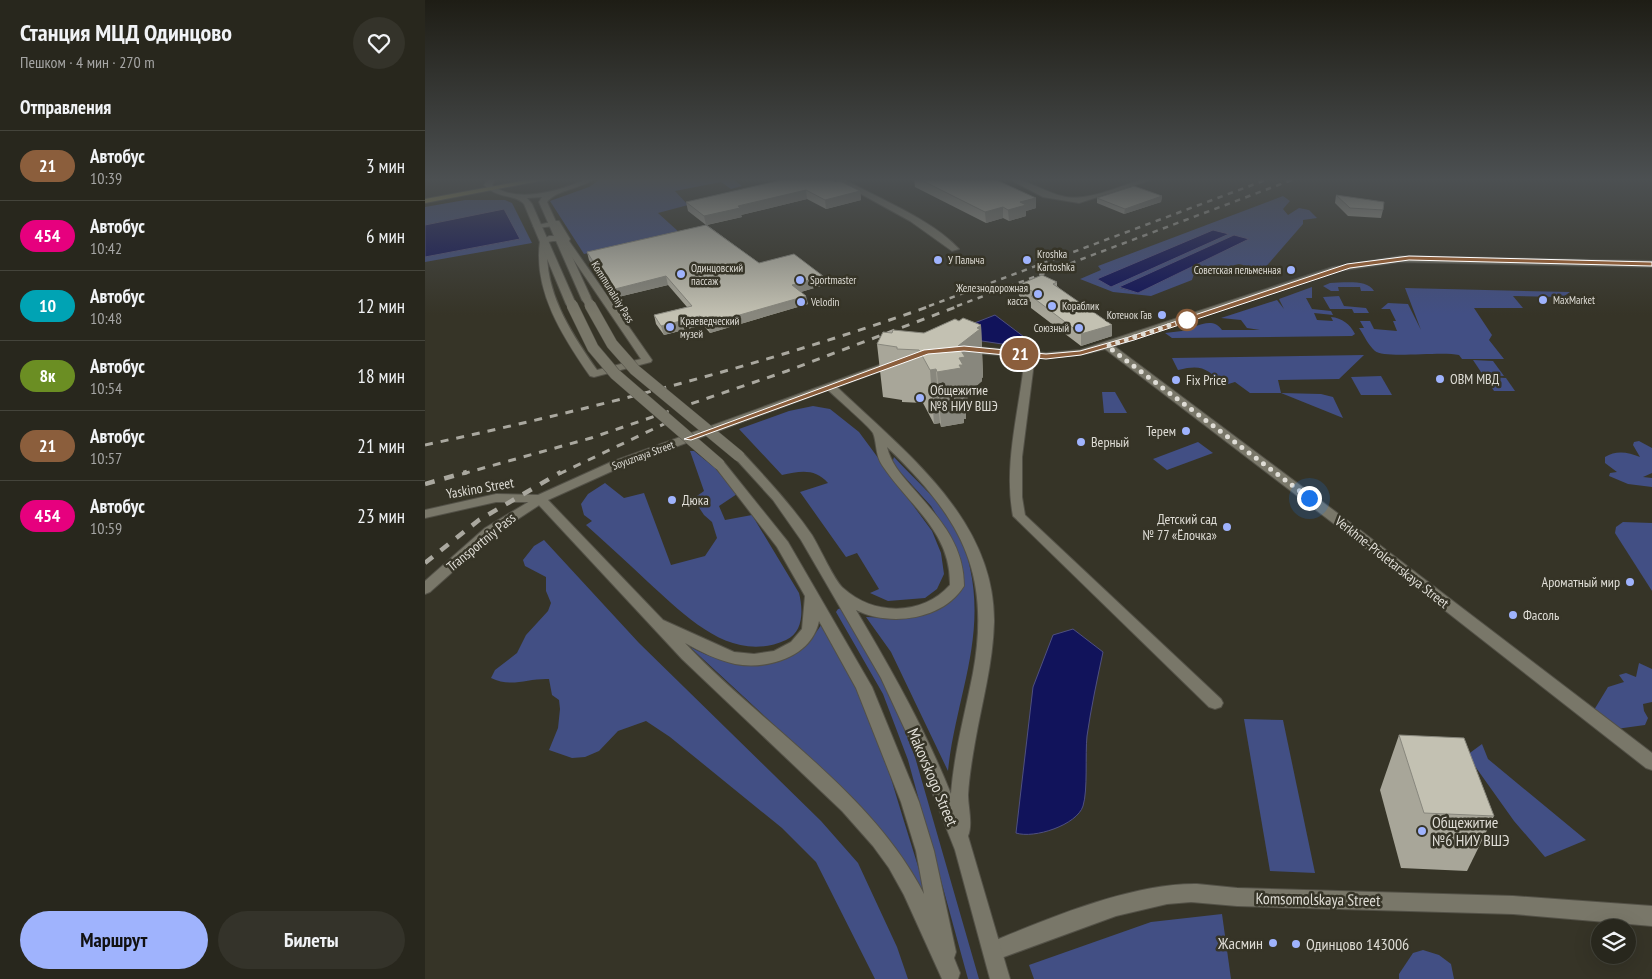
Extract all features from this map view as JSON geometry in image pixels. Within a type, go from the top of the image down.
[{"type":"street","points":[[549,224],[537,226],[544,242],[559,236]]},
{"type":"street","name":"Kommunalniy Pass","points":[[544,242],[542,260],[545,280],[569,337],[594,374],[647,360],[635,346],[571,248],[559,236],[553,224]]},
{"type":"street","points":[[557,224],[571,248]]},
{"type":"street","points":[[918,224],[946,240],[955,249]]},
{"type":"street","name":"Makovskogo Street","points":[[559,236],[587,300],[611,344],[635,370],[739,456],[777,497],[797,525],[888,677],[930,764],[963,850],[1001,979]]},
{"type":"street","name":"Makovskogo Street","points":[[544,242],[571,304],[593,348],[615,374],[719,464],[783,545],[864,687],[910,802],[925,851],[951,976]]},
{"type":"street","points":[[950,349],[1030,355],[1074,354],[1107,346],[1325,273],[1365,263],[1409,258],[1652,264]]},
{"type":"street","name":"Verkhne-Proletarskaya Street","points":[[1107,346],[1355,533],[1652,763]]},
{"type":"street","points":[[1030,355],[1029,378],[1021,416],[1017,472],[1016,504],[1019,516],[1215,703]]},
{"type":"street","name":"Soyuznaya Street","points":[[540,500],[615,465],[906,359]]},
{"type":"street","points":[[831,387],[933,488],[971,543],[983,581],[986,624],[983,656],[959,787],[958,812],[963,850]]},
{"type":"street","points":[[835,588],[856,603],[873,611],[897,612],[931,607],[943,602],[957,586],[957,567],[944,537],[922,504],[886,463],[878,434]]},
{"type":"street","name":"Yaskino Street","points":[[425,514],[520,495],[540,500]]},
{"type":"street","points":[[540,500],[687,655],[848,806],[872,832],[896,862],[913,891],[951,976]]},
{"type":"street","name":"Transportniy Pass","points":[[425,589],[490,531],[540,500]]},
{"type":"street","points":[[657,622],[712,650],[734,658],[751,660],[770,657],[790,651],[808,632],[813,616],[812,594]]},
{"type":"street","name":"Komsomolskaya Street","points":[[993,951],[1057,927],[1163,896],[1192,893],[1237,897],[1513,905],[1652,916]]},
{"type":"shaded area","points":[[454,224],[522,224],[532,243],[425,262],[425,257],[520,239]]},
{"type":"shaded area","points":[[512,224],[520,239],[425,257],[425,225]]},
{"type":"shaded area","points":[[565,224],[670,224],[680,233],[584,254]]},
{"type":"shaded area","points":[[1210,224],[1303,224],[1263,270],[1239,264],[1194,274],[1192,280],[1151,296],[1113,292],[1080,279],[1101,270],[1098,266]],"holes":[[[1234,235],[1248,239],[1138,293],[1120,288]]]},
{"type":"shaded area","points":[[1213,230],[1229,234],[1111,287],[1097,279]]},
{"type":"shaded area","points":[[1234,235],[1249,239],[1138,293],[1119,287]]},
{"type":"shaded area","points":[[1330,283],[1360,283],[1371,287],[1374,291],[1361,291],[1360,287],[1338,287],[1339,291],[1331,291],[1323,286]]},
{"type":"shaded area","points":[[1312,287],[1312,298],[1306,298],[1312,309],[1331,311],[1333,315],[1314,313],[1317,320],[1333,321],[1331,317],[1342,320],[1351,327],[1355,334],[1352,336],[1172,338],[1165,333],[1182,331],[1208,323],[1213,323],[1222,330],[1260,330],[1247,328],[1241,320],[1221,318],[1277,300],[1284,309],[1279,299]]},
{"type":"shaded area","points":[[1405,288],[1570,292],[1563,297],[1513,296],[1523,308],[1474,308],[1492,335],[1489,340],[1504,359],[1462,359],[1459,355],[1451,354],[1389,354],[1375,351],[1359,328],[1364,328],[1360,321],[1370,321],[1374,329],[1397,331],[1393,321],[1396,321],[1390,309],[1381,309],[1388,303],[1408,304],[1421,330]]},
{"type":"shaded area","points":[[1339,296],[1344,306],[1366,308],[1369,313],[1354,313],[1352,309],[1330,309],[1323,297]]},
{"type":"shaded area","points":[[995,315],[1036,346],[1029,348],[955,337],[954,331]]},
{"type":"shaded area","points":[[1364,355],[1339,379],[1278,380],[1281,393],[1250,393],[1235,382],[1225,385],[1204,369],[1186,368],[1178,370],[1172,358]]},
{"type":"shaded area","points":[[1473,360],[1493,361],[1504,376],[1483,375]]},
{"type":"shaded area","points":[[1381,376],[1392,395],[1361,395],[1351,377]]},
{"type":"shaded area","points":[[1485,377],[1506,378],[1515,391],[1494,391]]},
{"type":"shaded area","points":[[1102,392],[1115,392],[1127,413],[1104,413]]},
{"type":"shaded area","points":[[1281,393],[1321,394],[1333,397],[1343,418]]},
{"type":"shaded area","points":[[813,406],[830,409],[859,432],[932,531],[941,553],[944,574],[937,589],[925,598],[888,601],[870,593],[879,589],[857,553],[846,557],[800,492],[828,483],[818,475],[807,472],[782,475],[739,429],[789,411]]},
{"type":"shaded area","points":[[1639,441],[1652,448],[1652,473],[1643,477],[1652,478],[1652,487],[1628,484],[1609,476],[1610,473],[1617,472],[1605,463],[1605,457],[1613,453],[1627,453],[1640,457],[1633,445],[1634,442]]},
{"type":"shaded area","points":[[1198,442],[1213,453],[1167,470],[1153,459]]},
{"type":"shaded area","points":[[690,451],[694,451],[715,468],[737,494],[719,506],[725,520],[752,515],[799,593],[801,620],[796,632],[786,640],[766,646],[746,646],[710,633],[677,608],[586,525],[592,521],[584,515],[581,504],[588,494],[605,483],[624,498],[644,493],[671,565],[705,556],[717,538],[712,522],[704,515],[696,503],[697,496],[704,491]]},
{"type":"shaded area","points":[[894,457],[951,518],[964,542],[970,568],[974,595],[972,645],[948,771],[891,652],[866,617],[891,618],[954,597],[947,532],[931,506],[892,463]]},
{"type":"shaded area","points":[[1623,522],[1652,523],[1652,591],[1615,533],[1616,527]]},
{"type":"shaded area","points":[[544,540],[639,643],[821,821],[858,863],[897,947],[908,979],[875,979],[816,862],[782,828],[670,737],[646,721],[618,731],[599,751],[585,757],[572,758],[549,750],[558,728],[560,709],[559,700],[552,695],[549,679],[506,682],[491,678],[495,670],[517,653],[526,635],[548,611],[551,603],[546,591],[546,577],[525,566],[523,560],[534,546]]},
{"type":"shaded area","points":[[843,608],[890,693],[915,757],[979,979],[968,979],[908,760],[883,694],[836,612],[838,609]]},
{"type":"shaded area","points":[[821,625],[849,669],[870,717],[888,768],[930,905],[890,841],[855,800],[690,647],[726,661],[743,664],[761,664],[778,661],[794,653],[808,642]]},
{"type":"shaded area","points":[[1073,629],[1103,652],[1087,736],[1085,799],[1079,813],[1073,819],[1054,829],[1033,834],[1016,833],[1033,687],[1053,635]]},
{"type":"shaded area","points":[[1639,663],[1652,669],[1652,702],[1643,704],[1648,718],[1645,725],[1616,729],[1594,710],[1608,687],[1624,682],[1619,675],[1626,673],[1636,677]]},
{"type":"shaded area","points":[[1244,719],[1283,720],[1315,873],[1270,871]]},
{"type":"shaded area","points":[[1482,744],[1488,759],[1586,840],[1545,857],[1514,821],[1467,755]]},
{"type":"shaded area","points":[[1222,914],[1231,979],[1034,979],[1029,965],[1151,922]]},
{"type":"shaded area","points":[[1423,950],[1439,955],[1451,964],[1454,979],[1399,979],[1399,974],[1413,953]]},
{"type":"building","name":"Одинцовский пассаж","points":[[706,225],[759,263],[794,254],[823,276],[792,285],[806,296],[708,324],[700,316],[661,326],[654,315],[692,306],[666,276],[611,290],[587,252]]},
{"type":"building","points":[[1042,275],[1057,282],[1053,284],[1112,325],[1081,334],[1031,296],[1039,294],[1018,285]]},
{"type":"building","points":[[963,318],[981,325],[977,328],[980,329],[958,346],[965,357],[959,358],[963,365],[959,365],[961,368],[937,372],[936,369],[930,370],[919,350],[897,349],[897,347],[877,344],[883,332],[892,333],[893,330],[924,333],[955,319],[959,321]]},
{"type":"building","points":[[1399,735],[1464,738],[1494,816],[1424,813]]},
{"type":"railway","points":[[929,306],[1149,224]]},
{"type":"railway","points":[[957,306],[1176,224]]},
{"type":"railway","points":[[425,445],[554,416],[681,383],[808,347],[933,305]]},
{"type":"railway","points":[[462,474],[591,438],[787,371],[961,305]]},
{"type":"railway","points":[[559,474],[666,423]]},
{"type":"railway","points":[[425,484],[467,472]]},
{"type":"railway","points":[[425,563],[479,520],[561,472]]},
{"type":"bus line","name":"21","points":[[688,439],[927,352],[964,349],[1046,356],[1081,353],[1325,273],[1365,263],[1409,258],[1602,261],[1652,264]]},
{"type":"place","name":"У Палыча","points":[[938,260]]},
{"type":"place","name":"Kroshka Kartoshka","points":[[1027,260]]},
{"type":"place","name":"Советская пельменная","points":[[1291,270]]},
{"type":"place","name":"Одинцовский пассаж","points":[[681,274]]},
{"type":"place","name":"Sportmaster","points":[[800,280]]},
{"type":"place","name":"Железнодорожная касса","points":[[1038,294]]},
{"type":"place","name":"MaxMarket","points":[[1543,300]]},
{"type":"place","name":"Velodin","points":[[801,302]]},
{"type":"place","name":"Кораблик","points":[[1052,306]]},
{"type":"place","name":"Котенок Гав","points":[[1162,315]]},
{"type":"place","name":"Краеведческий музей","points":[[670,327]]},
{"type":"place","name":"Союзный","points":[[1079,328]]},
{"type":"place","name":"ОВМ МВД","points":[[1440,379]]},
{"type":"place","name":"Fix Price","points":[[1176,380]]},
{"type":"place","name":"Общежитие №8 НИУ ВШЭ","points":[[920,398]]},
{"type":"place","name":"Терем","points":[[1186,431]]},
{"type":"place","name":"Верный","points":[[1081,442]]},
{"type":"place","name":"Дюка","points":[[672,500]]},
{"type":"place","name":"Детский сад № 77 «Ёлочка»","points":[[1227,527]]},
{"type":"place","name":"Ароматный мир","points":[[1630,582]]},
{"type":"place","name":"Фасоль","points":[[1513,615]]},
{"type":"place","name":"Общежитие №6 НИУ ВШЭ","points":[[1422,831]]},
{"type":"place","name":"Жасмин","points":[[1273,943]]},
{"type":"place","name":"Одинцово 143006","points":[[1296,944]]},
{"type":"route","points":[[1187,320],[1195,317],[1107,346],[1309,498]]}]
